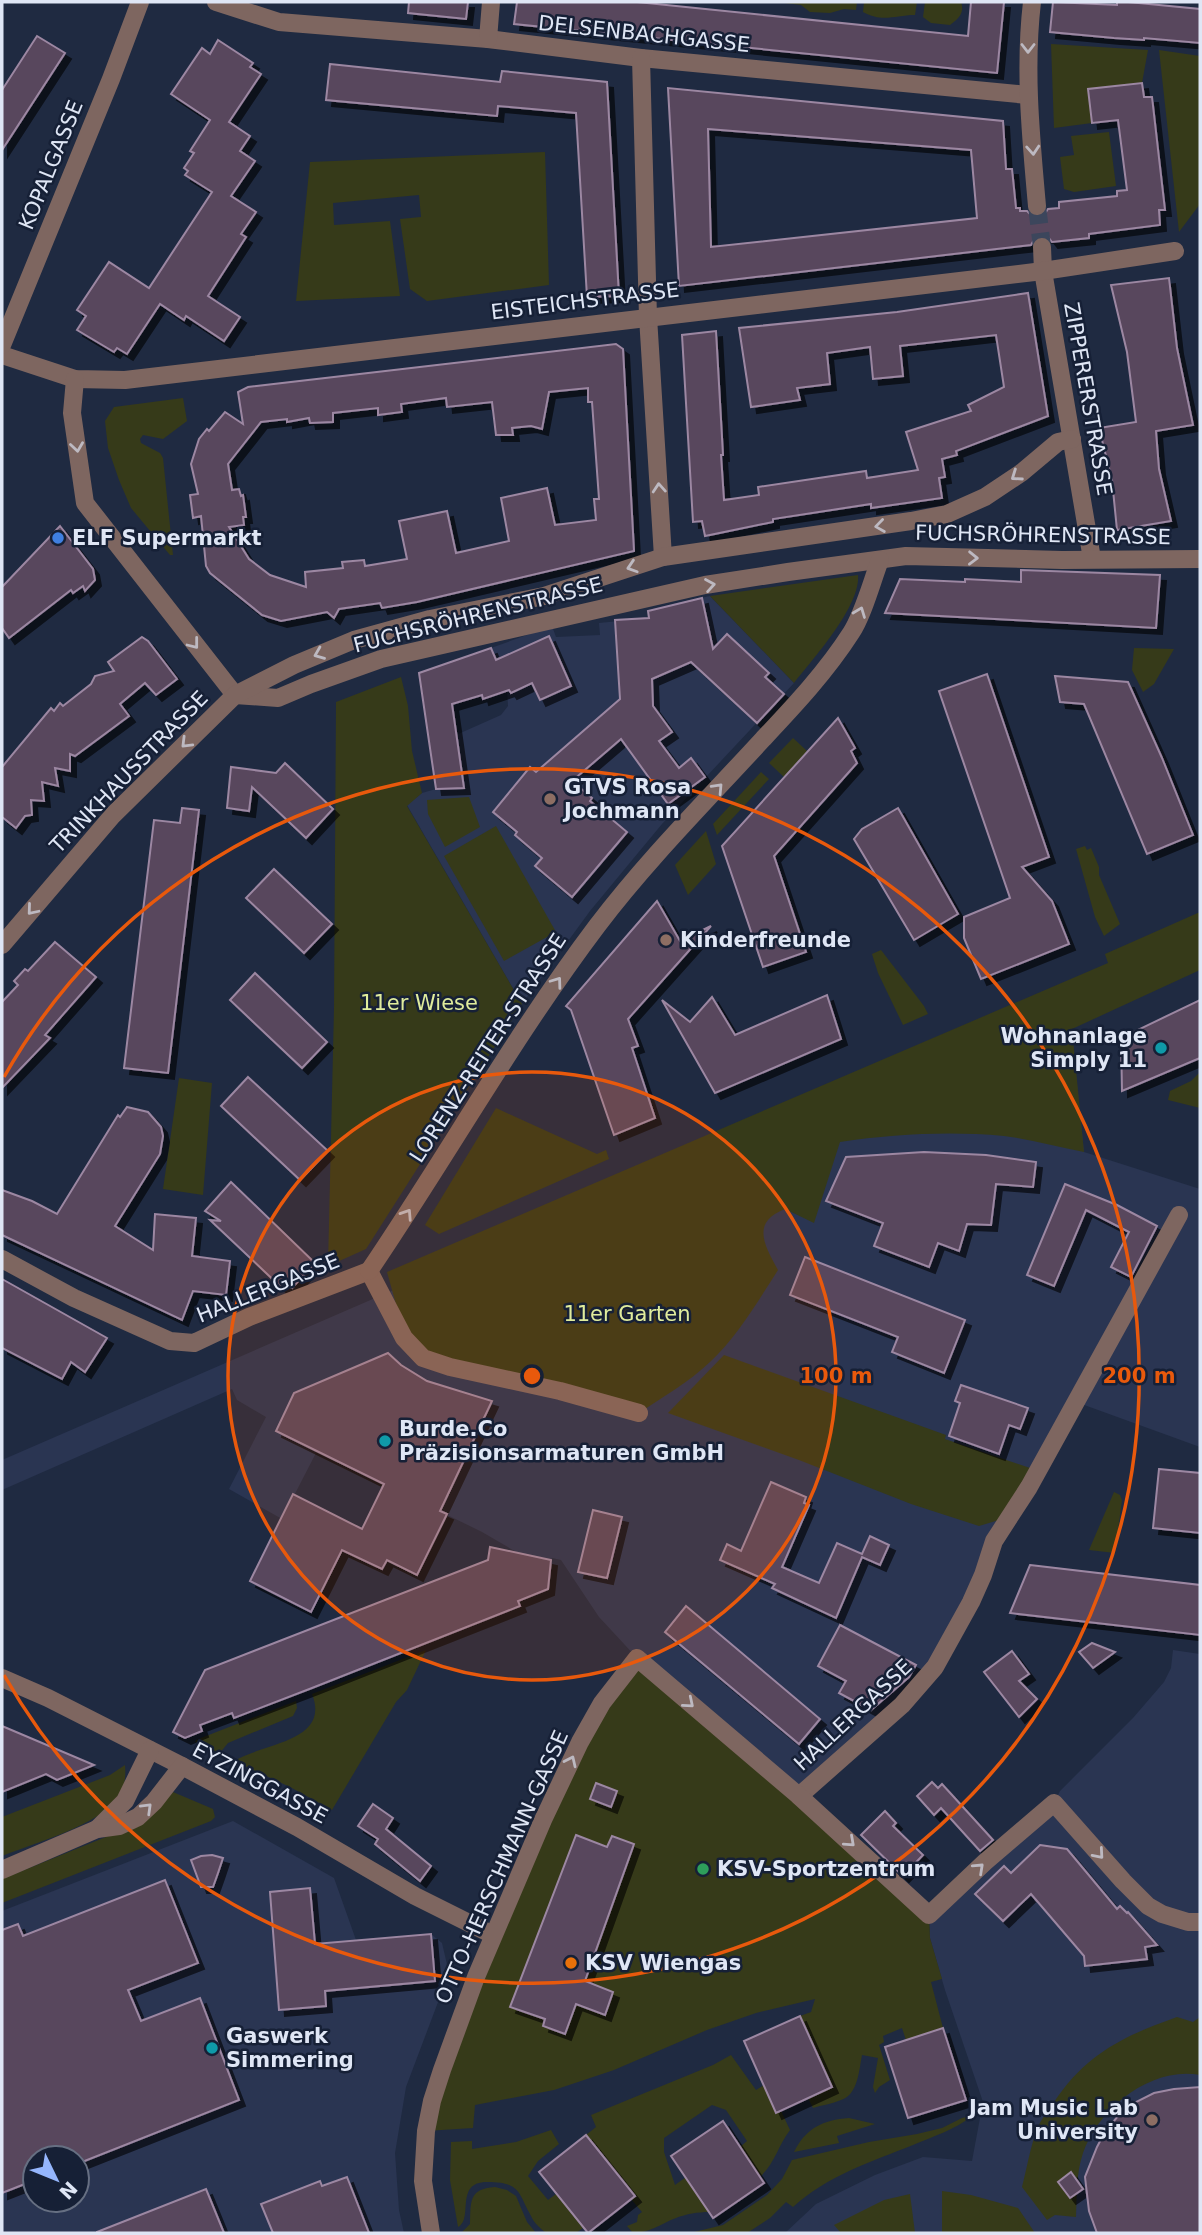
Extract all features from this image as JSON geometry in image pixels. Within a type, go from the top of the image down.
[{"type":"street","name":"KOPALGASSE","points":[[2,345],[140,2]]},
{"type":"street","name":"DELSENBACHGASSE","points":[[216,2],[279,22],[488,39],[641,58],[1028,95]]},
{"type":"street","points":[[488,39],[491,2]]},
{"type":"street","points":[[1032,2],[1028,37],[1028,95],[1037,206]]},
{"type":"street","points":[[641,58],[648,317],[663,556]]},
{"type":"street","name":"ZIPPERERSTRASSE","points":[[1042,247],[1043,271],[1092,559]]},
{"type":"street","name":"EISTEICHSTRASSE","points":[[2,355],[75,379],[125,380],[1043,271],[1175,251]]},
{"type":"street","points":[[75,379],[72,413],[85,503],[235,695]]},
{"type":"street","name":"FUCHSRÖHRENSTRASSE","points":[[235,695],[294,665],[354,640],[430,620],[544,596],[663,556],[947,514],[985,497],[1021,473],[1058,442],[1072,439]]},
{"type":"street","name":"FUCHSRÖHRENSTRASSE","points":[[235,695],[278,698],[381,659],[705,585],[906,556],[1062,560],[1200,559]]},
{"type":"street","name":"LORENZ-REITER-STRASSE","points":[[369,1271],[511,1048],[598,925],[653,859],[800,699],[853,631],[880,560]]},
{"type":"street","name":"TRINKHAUSSTRASSE","points":[[2,945],[113,815],[235,695]]},
{"type":"street","name":"HALLERGASSE","points":[[1179,1215],[1029,1487],[994,1541],[971,1602],[935,1667],[902,1705],[799,1796],[929,1915],[985,1862],[1054,1803],[1148,1906],[1162,1914],[1188,1922],[1200,1922]]},
{"type":"street","name":"HALLERGASSE","points":[[2,1259],[74,1298],[170,1341],[194,1343],[249,1317],[369,1271],[404,1338],[423,1358],[639,1413]]},
{"type":"street","name":"OTTO-HERSCHMANN-GASSE","points":[[431,2233],[423,2181],[428,2121],[442,2070],[494,1935],[543,1820],[602,1703],[637,1658],[799,1796]]},
{"type":"street","name":"EYZINGGASSE","points":[[2,1678],[48,1698],[182,1766],[297,1827],[415,1896],[494,1935]]},
{"type":"street","points":[[97,1829],[125,1801],[150,1750]]},
{"type":"street","points":[[2,1870],[97,1829],[119,1826],[138,1817],[154,1802],[182,1766]]},
{"type":"shaded area","name":"GTVS Rosa Jochmann","points":[[710,596],[794,683],[662,824],[590,911],[522,1004],[407,805],[422,793],[464,787],[456,735],[501,715],[508,706],[507,690],[491,648],[552,626],[556,637],[600,635],[599,623],[649,618],[648,611]]},
{"type":"shaded area","points":[[1071,1024],[1084,1152],[1200,1189],[1200,1447],[1076,1402],[935,1667],[799,1796],[637,1658],[599,1617],[561,1560],[518,1553],[482,1532],[317,1451],[282,1519],[229,1489],[266,1417],[237,1400],[232,1389],[2,1490],[2,1460],[518,1236]]},
{"type":"shaded area","points":[[1173,1650],[1200,1654],[1200,2233],[785,2233],[816,2204],[875,2175],[923,2157],[972,2161],[983,2102],[945,1990],[930,1938],[929,1915],[1054,1803],[1060,1791],[1133,1718],[1164,1682],[1171,1668]]},
{"type":"shaded area","name":"Gaswerk Simmering","points":[[233,1821],[334,1878],[356,1940],[431,1934],[442,1943],[449,1973],[406,2087],[395,2153],[399,2210],[404,2233],[2,2233],[2,1911]]},
{"type":"green space","points":[[777,2],[857,2],[856,10],[844,9],[830,13],[810,12],[801,5]]},
{"type":"green space","points":[[864,2],[917,2],[915,15],[883,18],[863,12]]},
{"type":"green space","points":[[925,2],[961,2],[961,13],[950,25],[931,23],[923,17]]},
{"type":"green space","points":[[1051,44],[1148,50],[1142,83],[1088,89],[1092,123],[1054,128]]},
{"type":"green space","points":[[1159,50],[1200,56],[1200,204],[1179,232]]},
{"type":"green space","points":[[1109,132],[1116,186],[1074,192],[1064,189],[1060,157],[1074,155],[1071,136]]},
{"type":"green space","points":[[545,152],[549,285],[427,301],[410,289],[400,219],[421,217],[419,195],[333,203],[334,225],[390,221],[400,296],[296,301],[310,162]]},
{"type":"green space","points":[[183,398],[187,421],[163,439],[143,435],[140,439],[141,443],[160,453],[163,458],[173,555],[170,555],[131,508],[108,448],[105,421],[114,407]]},
{"type":"green space","points":[[858,575],[857,588],[844,616],[794,683],[710,596]]},
{"type":"green space","points":[[1134,648],[1174,649],[1154,684],[1143,692],[1132,670]]},
{"type":"green space","name":"11er Wiese","points":[[401,677],[408,706],[412,751],[422,793],[407,806],[522,1004],[366,1249],[328,1266],[334,1008],[336,702]]},
{"type":"green space","points":[[793,738],[807,751],[784,777],[769,763]]},
{"type":"green space","points":[[761,772],[769,779],[717,835],[713,824]]},
{"type":"green space","points":[[469,797],[480,827],[445,847],[428,814],[427,800]]},
{"type":"green space","points":[[496,826],[556,932],[504,961],[444,856]]},
{"type":"green space","points":[[706,831],[716,864],[688,895],[675,865]]},
{"type":"green space","points":[[1085,846],[1087,850],[1091,848],[1099,867],[1099,875],[1120,924],[1104,936],[1095,917],[1076,849]]},
{"type":"green space","name":"11er Garten","points":[[1200,912],[1200,970],[1072,1029],[1084,1152],[1024,1139],[983,1134],[922,1134],[840,1142],[814,1223],[785,1209],[774,1214],[764,1227],[765,1243],[778,1270],[738,1330],[702,1369],[639,1413],[423,1358],[399,1315],[387,1272],[1108,963],[1105,954]]},
{"type":"green space","points":[[881,950],[928,1014],[903,1025],[878,973],[872,954]]},
{"type":"green space","points":[[1200,1072],[1200,1108],[1168,1100],[1170,1091],[1191,1081]]},
{"type":"green space","points":[[179,1078],[212,1083],[203,1195],[163,1189]]},
{"type":"green space","points":[[496,1108],[597,1154],[606,1150],[609,1159],[439,1234],[425,1225]]},
{"type":"green space","points":[[724,1355],[946,1435],[945,1439],[1033,1469],[999,1520],[979,1526],[911,1504],[668,1413]]},
{"type":"green space","points":[[1114,1492],[1120,1495],[1122,1500],[1115,1553],[1089,1550]]},
{"type":"green space","points":[[426,1650],[407,1690],[396,1702],[332,1810],[234,1761],[303,1732],[312,1722],[315,1710],[312,1694]]},
{"type":"green space","name":"KSV-Sportzentrum","points":[[637,1658],[929,1915],[930,1938],[942,1979],[931,1982],[943,2028],[906,2040],[902,2028],[883,2036],[884,2042],[879,2045],[890,2080],[875,2093],[873,2087],[878,2058],[862,2055],[857,2081],[851,2093],[838,2101],[813,2108],[808,2098],[832,2087],[800,2016],[811,2012],[815,1999],[756,2013],[707,2030],[614,2070],[554,2090],[475,2105],[473,2128],[426,2131],[543,1820]]},
{"type":"green space","points":[[296,1701],[297,1708],[293,1716],[228,1743],[219,1754],[195,1742],[196,1740]]},
{"type":"green space","points":[[125,1765],[123,1790],[110,1807],[82,1825],[2,1856],[2,1817],[110,1775]]},
{"type":"green space","points":[[173,1792],[213,1809],[215,1817],[211,1821],[2,1903],[2,1879],[138,1824]]},
{"type":"green space","points":[[1177,2017],[1193,2022],[1200,2017],[1200,2075],[1163,2077],[1129,2094],[1114,2106],[1091,2136],[1083,2153],[1078,2177],[1076,2217],[1055,2215],[1047,2220],[1022,2187],[1035,2136],[1043,2118],[1067,2085],[1093,2059],[1123,2039]]},
{"type":"green space","points":[[731,2055],[756,2090],[764,2085],[776,2112],[781,2111],[790,2130],[760,2177],[740,2147],[747,2141],[726,2110],[712,2105],[664,2138],[664,2152],[675,2185],[686,2177],[709,2212],[684,2215],[650,2230],[633,2233],[627,2226],[637,2222],[638,2215],[642,2212],[631,2199],[635,2195],[586,2135],[596,2127],[591,2115],[713,2065]]},
{"type":"green space","points":[[972,2116],[944,2132],[835,2178],[793,2207],[786,2202],[770,2218],[747,2233],[690,2233],[723,2225],[767,2195],[782,2179],[792,2160],[942,2128]]},
{"type":"green space","points":[[849,2118],[875,2124],[837,2136],[839,2143],[794,2152],[804,2137],[816,2127]]},
{"type":"green space","points":[[551,2130],[559,2144],[538,2161],[528,2176],[548,2200],[556,2194],[583,2228],[576,2233],[546,2233],[534,2221],[517,2190],[506,2184],[487,2182],[471,2188],[465,2217],[458,2227],[450,2180],[451,2142],[472,2141],[472,2149],[516,2142]]},
{"type":"green space","points":[[495,2187],[516,2196],[527,2222],[536,2233],[461,2233],[470,2224],[471,2203],[475,2194]]},
{"type":"green space","points":[[942,2191],[971,2195],[1018,2208],[1035,2233],[942,2233]]},
{"type":"green space","points":[[910,2194],[915,2233],[841,2233],[834,2225],[884,2200]]},
{"type":"building","points":[[409,2],[468,2],[466,19],[408,13]]},
{"type":"building","points":[[517,2],[637,2],[968,36],[971,2],[1004,2],[997,73],[514,24]]},
{"type":"building","points":[[1053,2],[1117,5],[1117,2],[1128,2],[1200,9],[1200,43],[1050,32]]},
{"type":"building","points":[[37,36],[65,53],[2,150],[2,90]]},
{"type":"building","points":[[218,40],[253,63],[250,67],[261,74],[229,122],[250,136],[240,151],[255,161],[231,196],[256,212],[241,234],[246,237],[208,296],[240,317],[224,341],[186,316],[184,320],[160,304],[127,354],[117,348],[114,352],[77,330],[86,316],[77,310],[109,262],[149,288],[212,192],[185,175],[188,171],[184,168],[194,153],[190,151],[210,120],[171,94],[202,48],[210,54]]},
{"type":"building","points":[[330,64],[500,82],[502,71],[607,82],[619,296],[587,297],[576,113],[498,106],[497,116],[326,100]]},
{"type":"building","points":[[1142,83],[1144,97],[1152,97],[1165,210],[1159,210],[1160,225],[1089,234],[1089,238],[1052,242],[1048,237],[1041,236],[1035,238],[1031,245],[679,286],[668,88],[1003,121],[1006,169],[1012,169],[1016,208],[1037,217],[1044,215],[1048,209],[1059,208],[1059,202],[1117,196],[1117,191],[1127,190],[1118,120],[1092,123],[1088,89]],"holes":[[[708,129],[971,150],[977,218],[711,247]]]},
{"type":"building","points":[[1169,278],[1177,348],[1193,425],[1156,431],[1159,469],[1171,521],[1117,530],[1112,480],[1099,428],[1136,422],[1127,352],[1111,285]]},
{"type":"building","points":[[1028,293],[1048,416],[956,451],[957,455],[942,459],[945,477],[939,478],[942,498],[871,508],[871,504],[773,519],[773,522],[705,536],[702,521],[693,522],[682,335],[716,331],[724,500],[759,495],[758,487],[866,471],[867,478],[918,470],[906,432],[971,411],[968,405],[1004,387],[996,335],[900,346],[903,376],[873,379],[870,347],[827,353],[830,384],[797,388],[800,400],[751,407],[739,328],[897,312]]},
{"type":"building","points":[[616,344],[623,349],[634,551],[417,602],[382,608],[380,603],[339,609],[334,618],[327,612],[281,621],[262,615],[210,573],[206,566],[201,516],[193,518],[190,495],[198,494],[191,464],[199,439],[225,412],[243,424],[238,392],[248,387]],"holes":[[[588,388],[588,402],[592,402],[599,499],[594,499],[596,520],[555,525],[547,488],[501,498],[509,541],[456,553],[447,511],[399,521],[407,559],[365,566],[364,560],[342,562],[343,568],[305,572],[306,587],[270,575],[249,559],[229,527],[244,525],[243,517],[246,517],[243,495],[241,496],[239,489],[232,490],[228,464],[261,422],[287,419],[287,422],[309,418],[310,423],[333,422],[333,413],[378,408],[378,415],[402,412],[401,404],[446,398],[447,407],[492,402],[496,435],[513,435],[512,428],[531,426],[542,429],[549,392]]]},
{"type":"building","points":[[60,526],[93,569],[95,580],[85,591],[83,586],[73,593],[71,590],[9,638],[2,628],[2,587]]},
{"type":"building","points":[[1021,570],[1160,575],[1156,628],[885,613],[900,579],[1021,582]]},
{"type":"building","points":[[702,598],[713,649],[727,634],[769,673],[765,677],[784,694],[757,723],[691,662],[652,679],[653,706],[672,732],[659,741],[679,768],[691,758],[705,777],[668,804],[621,739],[572,781],[592,798],[590,801],[627,832],[572,897],[535,866],[542,858],[493,812],[530,767],[536,772],[620,699],[615,620],[649,618],[648,611]]},
{"type":"building","points":[[549,636],[571,686],[540,700],[532,683],[511,693],[509,690],[483,699],[482,695],[452,704],[464,788],[436,789],[419,673],[491,648],[496,660]]},
{"type":"building","points":[[142,637],[177,679],[156,695],[145,683],[120,704],[129,716],[75,756],[70,754],[70,771],[55,768],[58,786],[42,782],[44,801],[31,800],[32,815],[25,816],[16,828],[2,817],[2,767],[51,708],[54,711],[60,703],[63,706],[91,684],[95,676],[114,671],[108,662]]},
{"type":"building","points":[[987,674],[1049,857],[1022,867],[1052,901],[1069,944],[981,979],[964,938],[964,917],[1010,898],[939,691]]},
{"type":"building","points":[[1055,676],[1128,682],[1193,835],[1147,854],[1084,704],[1060,702]]},
{"type":"building","points":[[838,718],[855,748],[851,751],[857,763],[774,856],[806,952],[763,967],[722,846]]},
{"type":"building","points":[[285,763],[333,809],[306,838],[252,787],[249,811],[227,808],[231,767],[276,773]]},
{"type":"building","points":[[182,808],[199,810],[168,1073],[124,1068],[154,820],[180,823]]},
{"type":"building","points":[[898,808],[958,914],[914,940],[854,839],[862,829]]},
{"type":"building","points":[[274,869],[332,924],[304,953],[246,898]]},
{"type":"building","points":[[657,901],[680,941],[711,926],[628,1019],[638,1046],[632,1048],[655,1118],[614,1135],[571,1010],[566,1006]]},
{"type":"building","points":[[55,942],[96,977],[45,1035],[50,1038],[2,1088],[2,1002],[18,985],[14,981],[25,969],[28,971]]},
{"type":"building","points":[[255,973],[327,1042],[302,1068],[230,1000]]},
{"type":"building","points":[[827,995],[841,1039],[715,1093],[662,1000],[690,1022],[712,997],[735,1035]]},
{"type":"building","name":"Wohnanlage Simply 11","points":[[1200,1000],[1200,1058],[1122,1091],[1121,1038]]},
{"type":"building","points":[[248,1077],[328,1151],[300,1180],[221,1106]]},
{"type":"building","points":[[127,1107],[148,1112],[161,1127],[163,1136],[160,1154],[115,1226],[153,1250],[155,1214],[196,1218],[192,1256],[230,1261],[226,1295],[193,1291],[182,1320],[2,1235],[2,1190],[57,1214],[118,1115],[120,1117]]},
{"type":"building","points":[[924,1152],[986,1155],[1036,1162],[1033,1187],[996,1184],[991,1225],[967,1224],[959,1251],[938,1243],[929,1267],[874,1246],[883,1223],[826,1201],[846,1157]]},
{"type":"building","points":[[231,1182],[315,1263],[292,1288],[287,1285],[283,1289],[210,1220],[221,1221],[205,1211]]},
{"type":"building","points":[[1065,1184],[1117,1205],[1157,1226],[1131,1277],[1111,1267],[1129,1232],[1086,1210],[1054,1286],[1027,1275]]},
{"type":"building","points":[[805,1257],[965,1320],[944,1373],[892,1352],[898,1337],[790,1295]]},
{"type":"building","points":[[2,1279],[107,1338],[85,1372],[71,1362],[62,1379],[2,1348]]},
{"type":"building","name":"Burde.Co Präzisionsarmaturen GmbH","points":[[388,1353],[401,1365],[427,1381],[492,1401],[440,1511],[447,1514],[417,1575],[387,1560],[382,1569],[342,1550],[311,1612],[250,1581],[293,1494],[362,1529],[384,1484],[276,1431],[294,1393]]},
{"type":"building","points":[[961,1385],[1028,1408],[1020,1429],[1009,1425],[999,1454],[949,1436],[960,1403],[955,1401]]},
{"type":"building","points":[[1159,1469],[1200,1473],[1200,1533],[1153,1528]]},
{"type":"building","points":[[771,1482],[806,1497],[804,1503],[809,1505],[782,1567],[819,1583],[837,1543],[862,1554],[870,1536],[889,1545],[880,1565],[862,1557],[836,1618],[772,1588],[775,1584],[720,1560],[727,1544],[741,1551]]},
{"type":"building","points":[[593,1510],[622,1517],[607,1578],[578,1572]]},
{"type":"building","points":[[490,1547],[551,1560],[548,1589],[518,1601],[520,1606],[312,1688],[234,1718],[232,1713],[200,1725],[202,1731],[185,1738],[173,1732],[205,1670],[488,1560]]},
{"type":"building","points":[[1030,1565],[1200,1585],[1200,1635],[1010,1613]]},
{"type":"building","points":[[686,1606],[820,1719],[799,1744],[665,1632]]},
{"type":"building","points":[[840,1625],[916,1665],[909,1677],[871,1710],[839,1693],[846,1681],[818,1666]]},
{"type":"building","points":[[1092,1643],[1115,1652],[1093,1668],[1079,1652]]},
{"type":"building","points":[[1012,1651],[1029,1674],[1019,1681],[1037,1699],[1019,1717],[984,1672]]},
{"type":"building","points":[[2,1726],[94,1765],[57,1780],[46,1774],[2,1792]]},
{"type":"building","points":[[932,1782],[938,1788],[942,1784],[993,1840],[980,1851],[941,1808],[934,1815],[917,1796]]},
{"type":"building","points":[[596,1783],[617,1791],[611,1807],[590,1799]]},
{"type":"building","points":[[373,1804],[393,1818],[386,1829],[431,1866],[420,1881],[375,1844],[378,1839],[358,1826]]},
{"type":"building","points":[[885,1811],[896,1823],[893,1826],[923,1855],[903,1876],[861,1835]]},
{"type":"building","points":[[576,1835],[607,1847],[612,1836],[634,1844],[585,1981],[613,1992],[605,2015],[576,2004],[565,2034],[543,2026],[545,2019],[510,2007]]},
{"type":"building","points":[[1040,1845],[1067,1849],[1117,1909],[1120,1906],[1128,1912],[1157,1945],[1145,1947],[1147,1959],[1085,1966],[1084,1956],[1031,1894],[1003,1921],[975,1894],[1004,1866],[1011,1873]]},
{"type":"building","points":[[212,1855],[223,1858],[218,1873],[213,1887],[201,1887],[191,1860]]},
{"type":"building","points":[[165,1880],[198,1963],[128,1990],[141,2021],[200,1998],[239,2100],[91,2158],[91,2144],[21,2144],[21,2186],[2,2193],[2,1930],[18,1924],[23,1936]]},
{"type":"building","points":[[310,1888],[315,1944],[431,1934],[435,1981],[325,1991],[326,2006],[279,2010],[270,1892]]},
{"type":"building","points":[[800,2016],[832,2087],[776,2113],[744,2041]]},
{"type":"building","points":[[943,2028],[966,2100],[908,2118],[885,2047]]},
{"type":"building","points":[[1200,2087],[1200,2233],[1097,2233],[1089,2211],[1085,2177],[1106,2130],[1119,2115],[1154,2093]]},
{"type":"building","points":[[723,2121],[764,2183],[713,2218],[671,2156]]},
{"type":"building","points":[[586,2135],[635,2196],[588,2233],[539,2172]]},
{"type":"building","points":[[1071,2172],[1083,2189],[1070,2198],[1058,2182]]},
{"type":"building","points":[[347,2177],[369,2233],[273,2233],[261,2204],[320,2181],[322,2186]]},
{"type":"building","points":[[206,2189],[224,2233],[97,2233],[97,2232]]},
{"type":"tunnel","points":[[1037,206],[1042,247]]},
{"type":"place","name":"ELF Supermarkt","points":[[58,538]]},
{"type":"place","name":"GTVS Rosa Jochmann","points":[[550,799]]},
{"type":"place","name":"Kinderfreunde","points":[[666,940]]},
{"type":"place","name":"Wohnanlage Simply 11","points":[[1161,1048]]},
{"type":"place","name":"Burde.Co Präzisionsarmaturen GmbH","points":[[385,1441]]},
{"type":"place","name":"KSV-Sportzentrum","points":[[703,1869]]},
{"type":"place","name":"KSV Wiengas","points":[[571,1963]]},
{"type":"place","name":"Gaswerk Simmering","points":[[212,2048]]},
{"type":"place","name":"Jam Music Lab University","points":[[1152,2120]]}]
